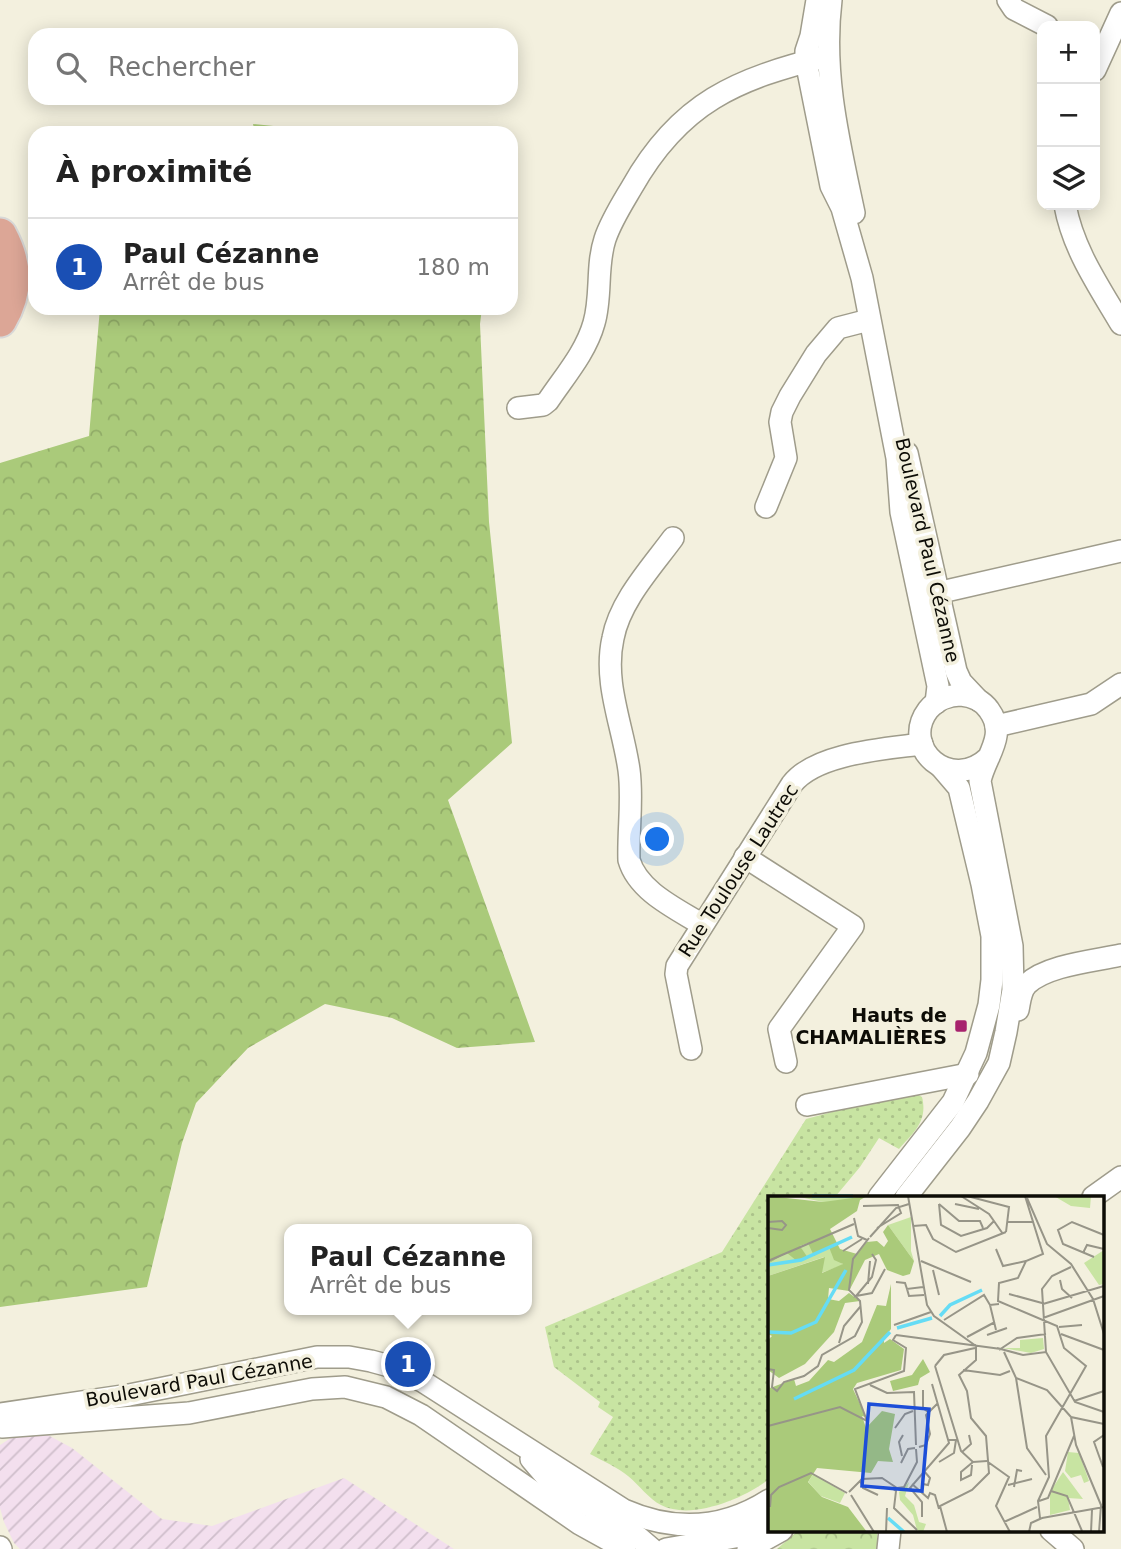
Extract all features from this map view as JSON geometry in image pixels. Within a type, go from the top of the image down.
[{"type":"main road","points":[[0,235],[11,260],[14,282],[0,320]]},
{"type":"street","name":"Boulevard Paul Cézanne","points":[[817,0],[806,61],[831,186],[842,208],[862,278]]},
{"type":"street","name":"Boulevard Paul Cézanne","points":[[831,0],[828,56],[833,114],[859,239],[869,320],[897,458],[901,513],[937,686],[936,702]]},
{"type":"street","points":[[1008,0],[1014,9],[1037,21]]},
{"type":"street","points":[[1100,53],[1121,12]]},
{"type":"street","points":[[518,408],[543,405],[548,401],[588,341],[595,321],[601,254],[606,237],[639,175],[660,145],[693,111],[720,94],[757,76],[828,56]]},
{"type":"street","points":[[1066,210],[1080,254],[1121,324]]},
{"type":"street","points":[[766,508],[786,458],[780,422],[782,412],[816,354],[838,328],[869,320]]},
{"type":"street","name":"Boulevard Paul Cézanne","points":[[884,397],[900,423],[956,671],[961,682],[978,700]]},
{"type":"street","points":[[673,538],[621,615],[613,636],[610,674],[629,769],[628,853],[631,869],[643,885],[701,924]]},
{"type":"street","points":[[937,593],[1121,551]]},
{"type":"street","points":[[996,726],[1091,704],[1121,684]]},
{"type":"street","points":[[880,1196],[953,1102],[976,1053],[989,1005],[992,936],[959,788],[926,753],[920,734],[924,717],[936,702],[957,695],[978,700],[986,706],[996,726],[996,742],[982,769],[981,781],[1012,946],[1013,990],[999,1063]]},
{"type":"street","name":"Rue Toulouse Lautrec","points":[[691,1049],[676,969],[701,924],[792,784],[806,771],[842,758],[922,744]]},
{"type":"street","points":[[941,767],[951,771],[972,769],[989,757]]},
{"type":"street","points":[[745,857],[853,926],[779,1029],[786,1062]]},
{"type":"street","points":[[1012,946],[1032,963],[1053,970]]},
{"type":"street","points":[[907,1196],[960,1128],[999,1063],[1015,1029],[1025,986],[1053,970],[1121,955]]},
{"type":"street","points":[[807,1105],[968,1074]]},
{"type":"street","points":[[1094,1196],[1121,1177]]},
{"type":"street","name":"Boulevard Paul Cézanne","points":[[0,1414],[129,1395],[300,1359],[349,1357],[393,1367],[406,1373],[450,1398],[624,1510],[656,1522],[692,1525],[716,1522],[744,1514],[768,1501]]},
{"type":"street","name":"Boulevard Paul Cézanne","points":[[0,1428],[16,1424],[189,1413],[312,1389],[345,1387],[396,1401],[421,1415],[580,1524],[625,1549]]},
{"type":"street","points":[[513,1438],[549,1480],[638,1537],[652,1549]]},
{"type":"street","points":[[525,1486],[567,1529],[600,1549]]},
{"type":"street","points":[[666,1549],[735,1537],[768,1520]]},
{"type":"street","points":[[752,1548],[779,1532]]},
{"type":"street","points":[[1053,1532],[1073,1549]]},
{"type":"shaded area","points":[[46,1434],[72,1448],[162,1519],[212,1526],[344,1478],[454,1549],[20,1549],[14,1543],[0,1508],[0,1445],[11,1438]]},
{"type":"green space","points":[[99,315],[481,315],[489,522],[512,743],[448,800],[535,1042],[457,1048],[392,1018],[325,1004],[248,1048],[196,1103],[182,1143],[147,1287],[0,1307],[0,463],[89,436]]},
{"type":"green space","points":[[911,1091],[922,1097],[921,1120],[899,1149],[879,1138],[836,1196],[768,1196],[768,1480],[733,1500],[702,1509],[673,1509],[661,1505],[624,1473],[590,1454],[613,1417],[598,1407],[600,1402],[554,1367],[545,1327],[722,1252],[806,1119]]},
{"type":"green space","points":[[797,1532],[877,1532],[877,1549],[777,1549]]},
{"type":"place","name":"Hauts de CHAMALIÈRES","points":[[961,1026]]},
{"type":"place","name":"Paul Cézanne","points":[[408,1364]]}]
